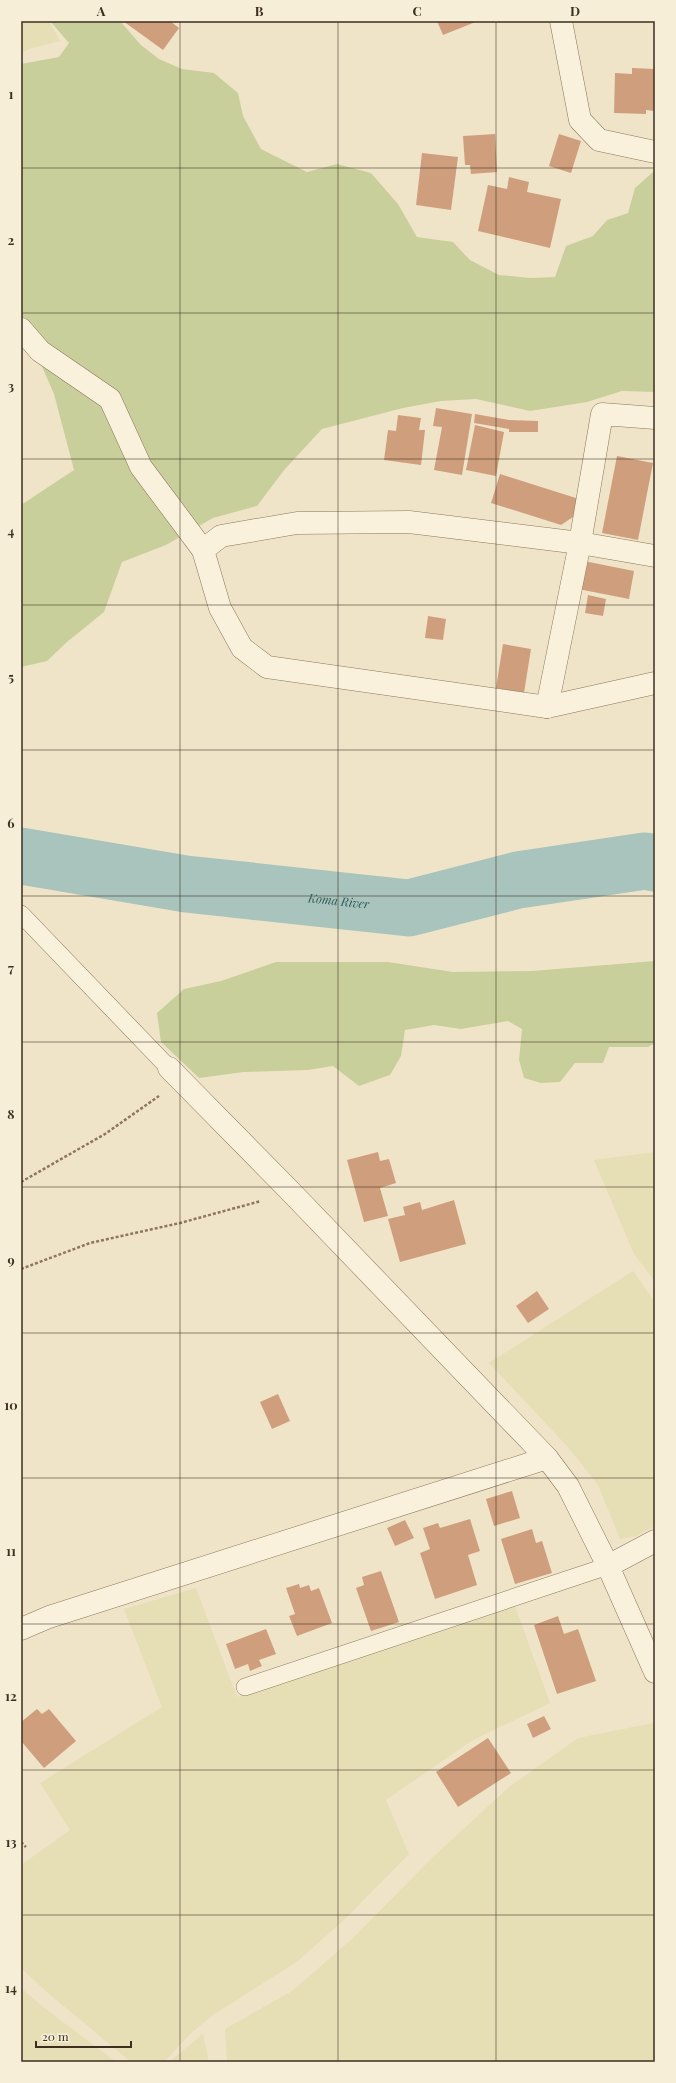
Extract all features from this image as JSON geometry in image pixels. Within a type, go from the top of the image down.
[{"type":"street","points":[[561,21],[580,120],[599,140],[655,152]]},
{"type":"street","points":[[21,329],[40,351],[110,399],[141,467],[204,550],[220,608],[242,648],[267,666],[546,707],[655,683]]},
{"type":"street","points":[[546,707],[580,543],[602,414],[655,418]]},
{"type":"street","points":[[204,550],[221,536],[297,523],[409,522],[580,543],[655,556]]},
{"type":"street","points":[[174,1074],[292,1193],[547,1458],[568,1486],[608,1566],[655,1672]]},
{"type":"street","points":[[21,1629],[49,1617],[547,1458]]},
{"type":"street","points":[[608,1566],[655,1541]]},
{"type":"lane","points":[[21,914],[174,1074]]},
{"type":"lane","points":[[245,1687],[608,1566]]},
{"type":"path","points":[[21,1182],[106,1134],[174,1074]]},
{"type":"path","points":[[21,1269],[90,1243],[180,1223],[292,1193]]},
{"type":"path","points":[[21,1842],[26,1847]]},
{"type":"shaded area","points":[[21,21],[49,21],[60,41],[29,49],[21,53]]},
{"type":"shaded area","points":[[655,1152],[655,1282],[634,1254],[594,1160]]},
{"type":"shaded area","points":[[633,1271],[655,1302],[655,1526],[636,1536],[620,1539],[598,1485],[567,1446],[489,1363]]},
{"type":"shaded area","points":[[196,1588],[237,1697],[515,1606],[550,1703],[473,1740],[386,1800],[409,1854],[347,1917],[298,1961],[213,2015],[190,2034],[164,2062],[131,2062],[49,1994],[21,1968],[21,1865],[70,1830],[40,1783],[162,1707],[124,1609]]},
{"type":"shaded area","points":[[653,1723],[655,1727],[655,2062],[227,2062],[225,2029],[292,1991],[352,1939],[432,1858],[509,1787],[578,1738]]},
{"type":"shaded area","points":[[21,1988],[43,2007],[116,2062],[21,2062]]},
{"type":"shaded area","points":[[203,2034],[209,2062],[169,2062]]},
{"type":"green space","points":[[50,21],[120,21],[141,45],[159,59],[182,69],[214,73],[238,93],[243,116],[261,149],[307,172],[337,164],[371,173],[398,204],[417,237],[453,242],[470,260],[499,275],[530,278],[555,277],[566,246],[593,236],[607,220],[628,213],[635,188],[653,172],[655,173],[655,392],[622,391],[587,402],[530,411],[476,399],[441,401],[403,408],[322,429],[285,469],[257,506],[213,518],[166,545],[122,562],[104,612],[67,642],[47,661],[21,667],[21,505],[74,470],[54,394],[40,362],[21,344],[21,64],[59,57],[69,43]]},
{"type":"green space","points":[[655,961],[655,1043],[648,1047],[609,1047],[603,1063],[575,1063],[560,1082],[541,1083],[524,1078],[519,1060],[522,1029],[508,1021],[461,1029],[434,1025],[405,1030],[401,1056],[390,1075],[359,1086],[333,1066],[308,1070],[244,1072],[199,1078],[161,1042],[157,1013],[184,989],[221,981],[276,962],[388,962],[453,972],[532,971]]},
{"type":"building","points":[[123,21],[170,21],[179,28],[163,50]]},
{"type":"building","points":[[437,21],[478,21],[443,35]]},
{"type":"building","points":[[632,68],[655,69],[655,111],[646,110],[646,114],[614,113],[615,73],[632,74]]},
{"type":"building","points":[[495,134],[497,172],[471,174],[470,165],[465,165],[463,136]]},
{"type":"building","points":[[559,134],[581,141],[571,173],[549,166]]},
{"type":"building","points":[[422,153],[458,157],[451,210],[416,205]]},
{"type":"building","points":[[509,177],[529,182],[527,192],[561,199],[550,248],[478,231],[488,185],[507,189]]},
{"type":"building","points":[[436,408],[472,414],[462,475],[434,470],[442,427],[433,426]]},
{"type":"building","points":[[475,414],[509,420],[538,421],[538,432],[509,432],[509,429],[474,423]]},
{"type":"building","points":[[398,415],[421,418],[419,430],[425,430],[421,465],[384,460],[388,430],[396,431]]},
{"type":"building","points":[[475,425],[504,432],[496,476],[466,470]]},
{"type":"building","points":[[617,456],[653,463],[638,540],[602,533]]},
{"type":"building","points":[[500,474],[579,499],[573,517],[561,525],[491,503]]},
{"type":"building","points":[[584,561],[634,571],[629,599],[578,589]]},
{"type":"building","points":[[588,595],[606,599],[603,616],[585,613]]},
{"type":"building","points":[[428,616],[446,619],[443,640],[425,638]]},
{"type":"building","points":[[503,644],[531,649],[524,693],[496,688]]},
{"type":"building","points":[[378,1152],[380,1161],[389,1159],[396,1183],[380,1188],[388,1216],[364,1222],[347,1160]]},
{"type":"building","points":[[454,1200],[466,1244],[400,1262],[388,1219],[405,1215],[403,1207],[420,1202],[422,1210]]},
{"type":"building","points":[[537,1291],[549,1309],[528,1323],[516,1306]]},
{"type":"building","points":[[278,1394],[290,1421],[272,1429],[260,1402]]},
{"type":"building","points":[[512,1491],[520,1518],[494,1526],[486,1499]]},
{"type":"building","points":[[470,1519],[480,1551],[468,1555],[477,1585],[435,1599],[420,1553],[430,1549],[423,1528],[438,1523],[440,1528]]},
{"type":"building","points":[[405,1520],[414,1538],[395,1546],[387,1528]]},
{"type":"building","points":[[532,1529],[536,1543],[542,1541],[552,1573],[515,1584],[501,1539]]},
{"type":"building","points":[[381,1571],[399,1622],[371,1631],[356,1588],[364,1585],[362,1577]]},
{"type":"building","points":[[299,1584],[300,1588],[309,1585],[311,1591],[319,1588],[332,1623],[297,1636],[289,1616],[295,1614],[286,1588]]},
{"type":"building","points":[[558,1616],[564,1634],[578,1629],[596,1681],[557,1694],[534,1625]]},
{"type":"building","points":[[266,1629],[276,1654],[259,1660],[262,1666],[250,1671],[248,1664],[235,1669],[226,1644]]},
{"type":"building","points":[[37,1709],[42,1714],[49,1709],[76,1741],[44,1768],[21,1741],[21,1722]]},
{"type":"building","points":[[544,1716],[551,1729],[533,1738],[527,1724]]},
{"type":"building","points":[[488,1738],[511,1773],[458,1807],[436,1772]]},
{"type":"waterway","name":"Koma River","points":[[21,856],[186,884],[409,908],[518,880],[645,861],[655,863]]}]
